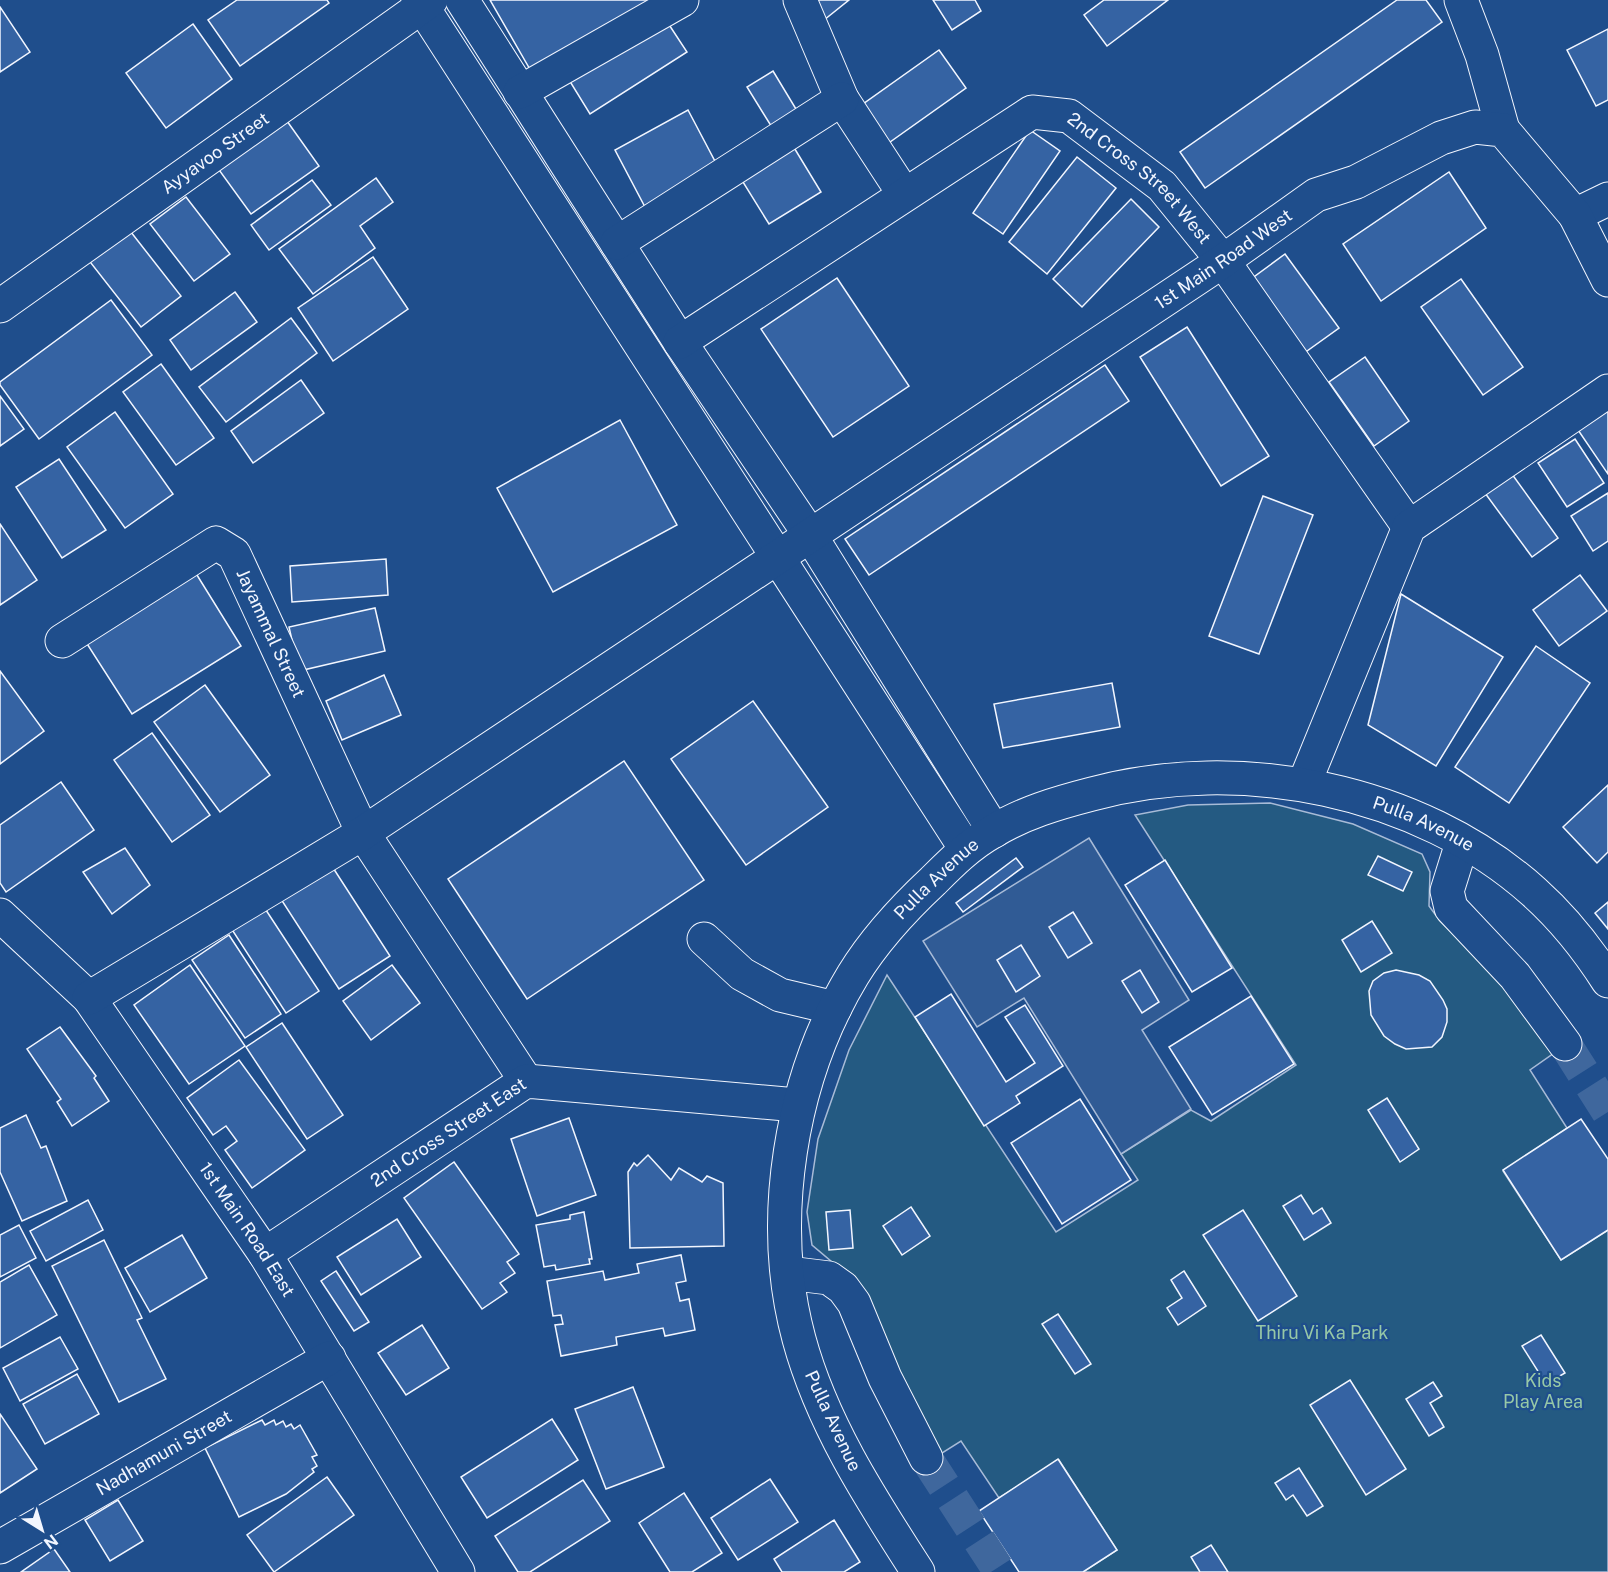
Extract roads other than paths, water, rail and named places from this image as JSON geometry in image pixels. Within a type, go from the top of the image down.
[{"type":"street","points":[[462,0],[680,342],[810,536],[994,831]]},
{"type":"street","points":[[520,92],[682,0]]},
{"type":"street","points":[[800,0],[842,99],[904,194]]},
{"type":"street","points":[[1461,0],[1482,55],[1503,130],[1575,215],[1608,280]]},
{"type":"street","points":[[424,2],[777,557],[966,849]]},
{"type":"street","name":"Ayyavoo Street","points":[[0,306],[424,2]]},
{"type":"street","points":[[617,243],[842,99]]},
{"type":"street","name":"2nd Cross Street West","points":[[680,342],[1032,112],[1069,116],[1161,186],[1223,261],[1408,527]]},
{"type":"street","name":"1st Main Road West","points":[[89,998],[363,833],[1223,261],[1316,195],[1356,182],[1442,138],[1475,126],[1503,130]]},
{"type":"street","points":[[1575,215],[1608,198]]},
{"type":"street","points":[[1304,784],[1408,527],[1608,391]]},
{"type":"street","name":"Jayammal Street","points":[[62,641],[216,543],[234,554],[363,833]]},
{"type":"street","name":"Pulla Avenue","points":[[918,1572],[876,1508],[838,1439],[816,1390],[798,1337],[786,1255],[787,1183],[797,1105],[835,1008],[854,973],[903,909],[966,849],[994,831],[1044,807],[1157,780],[1219,776],[1304,784],[1411,816],[1485,855],[1532,890],[1564,921],[1608,981]]},
{"type":"street","points":[[363,833],[526,1081]]},
{"type":"street","points":[[1462,843],[1447,891],[1451,908],[1515,976],[1565,1044]]},
{"type":"street","name":"1st Main Road East","points":[[0,915],[89,998],[265,1254],[458,1572]]},
{"type":"street","points":[[704,939],[742,974],[780,994],[835,1008]]},
{"type":"street","name":"2nd Cross Street East","points":[[265,1254],[526,1081],[797,1105]]},
{"type":"street","points":[[789,1273],[829,1278],[843,1288],[854,1303],[885,1378],[926,1458]]},
{"type":"street","name":"Nadhamuni Street","points":[[0,1547],[328,1358]]},
{"type":"tunnel","points":[[1565,1044],[1608,1112]]},
{"type":"tunnel","points":[[926,1458],[1000,1572]]},
{"type":"park label","name":"Thiru Vi Ka Park","points":[[1322,1333]]},
{"type":"park label","name":"Kids Play Area","points":[[1543,1391]]}]
